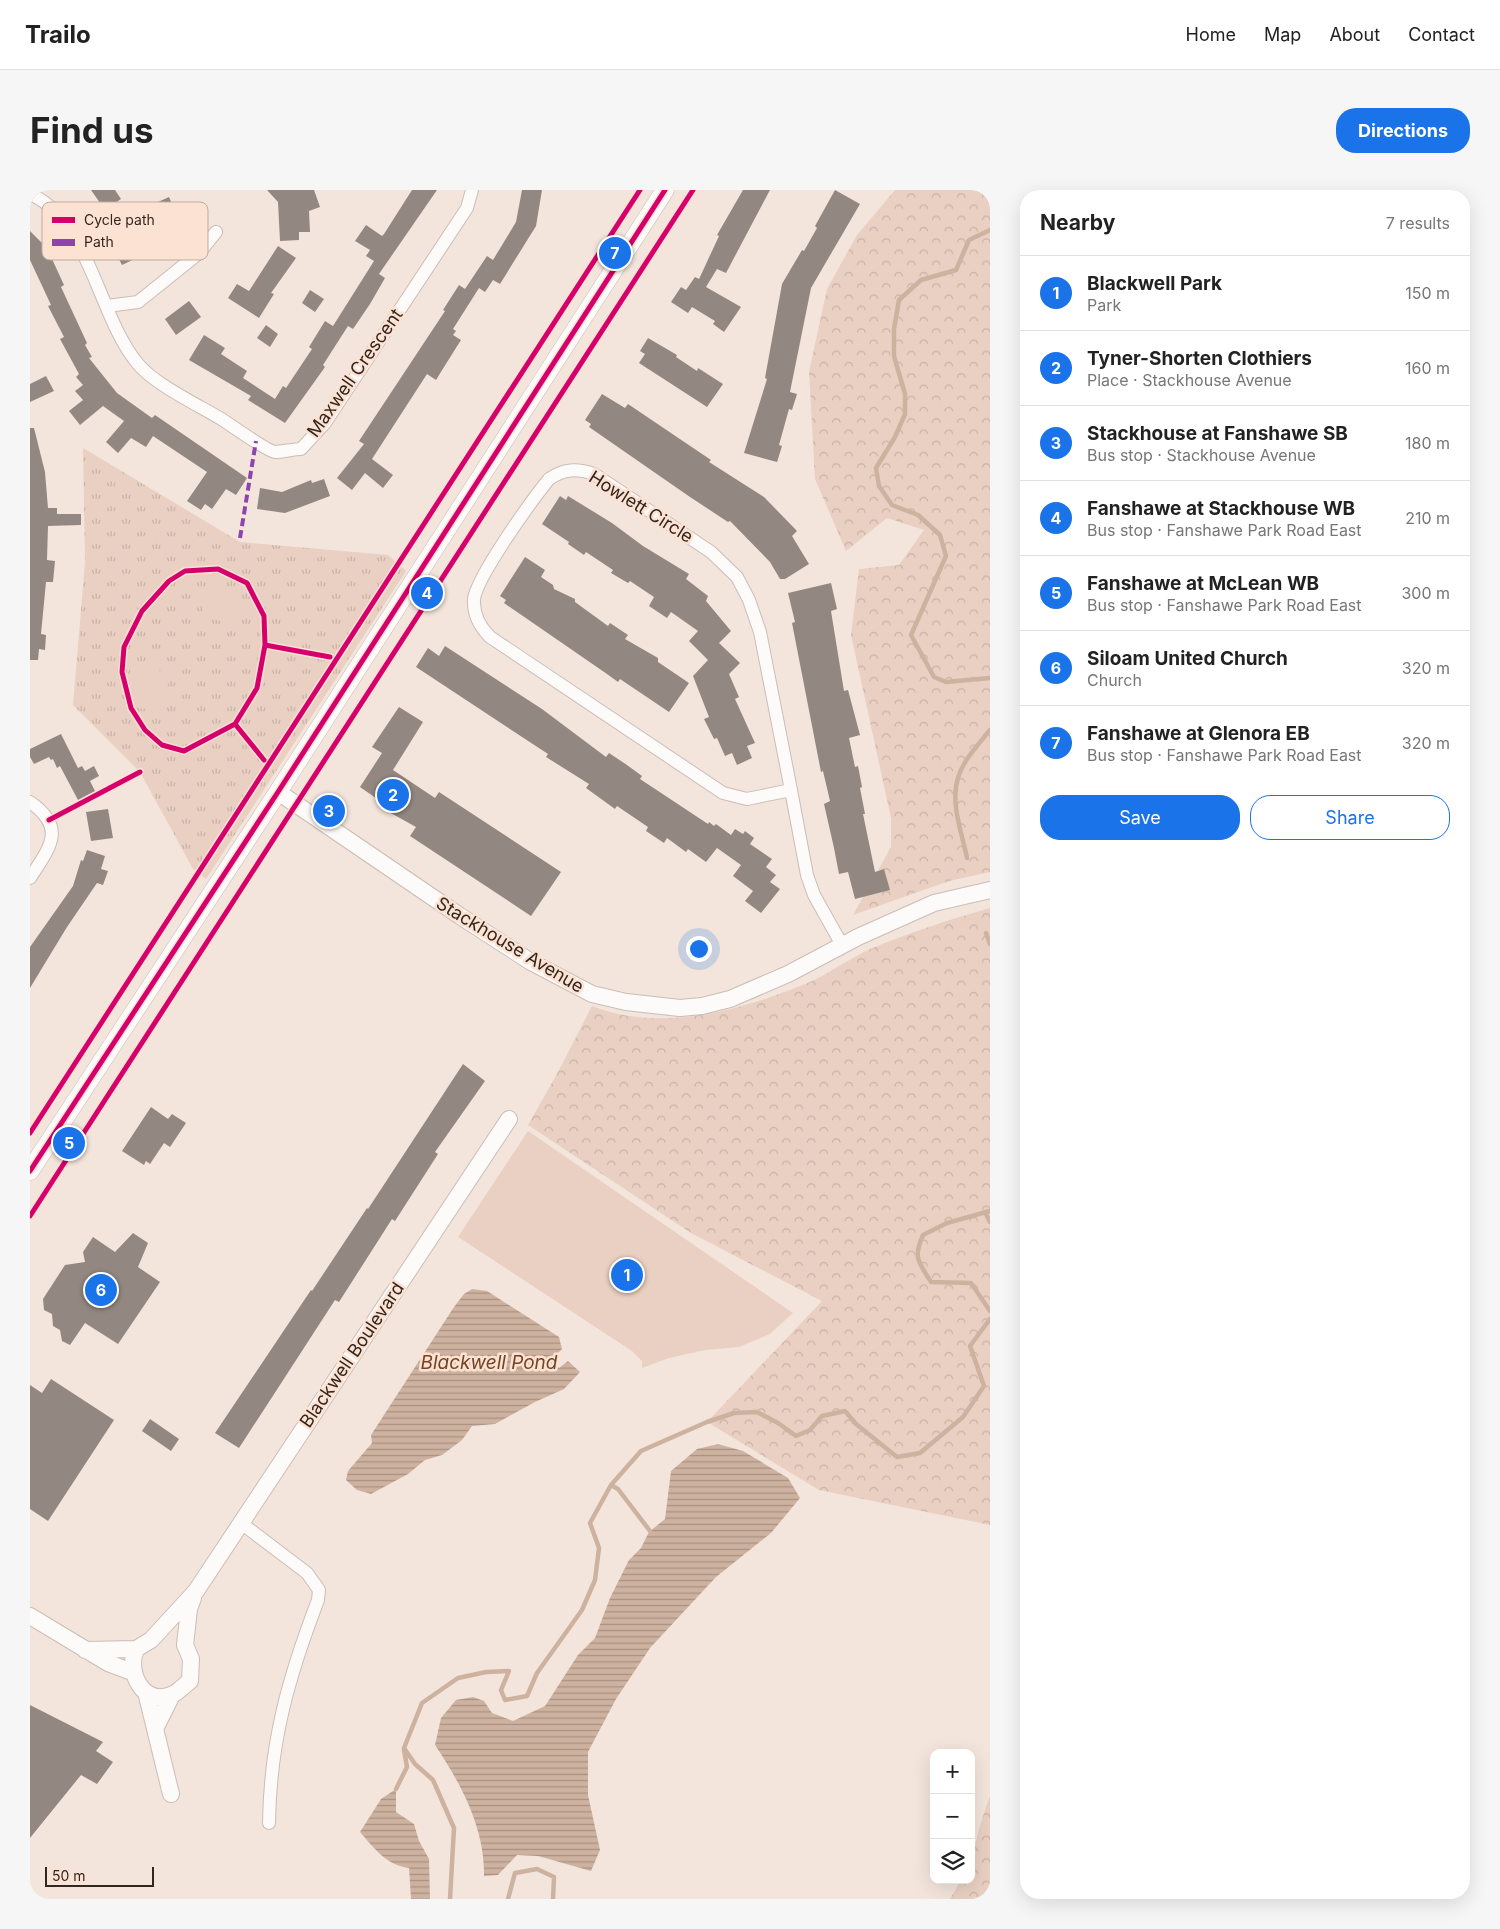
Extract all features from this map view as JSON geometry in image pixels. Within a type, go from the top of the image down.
[{"type":"main road","points":[[30,1171],[278,792],[665,190]]},
{"type":"street","name":"Maxwell Crescent","points":[[85,260],[122,339],[138,365],[158,380],[273,452],[301,448],[325,423],[467,208],[472,190]]},
{"type":"street","name":"Maxwell Crescent","points":[[30,194],[46,202]]},
{"type":"street","points":[[208,242],[216,232]]},
{"type":"street","points":[[107,306],[138,302],[190,260]]},
{"type":"street","name":"Howlett Circle","points":[[791,790],[747,799],[723,793],[490,637],[482,629],[477,620],[474,605],[480,580],[549,479],[559,473],[570,470],[582,470],[594,474],[711,552],[737,577],[760,632],[791,790],[807,875],[814,895],[842,945]]},
{"type":"street","name":"Stackhouse Avenue","points":[[278,792],[531,962],[592,994],[626,1002],[680,1008],[702,1006],[730,999],[788,974],[842,945],[934,903],[990,890]]},
{"type":"street","points":[[30,802],[49,820],[54,831],[47,852],[30,878]]},
{"type":"street","name":"Blackwell Boulevard","points":[[85,1650],[136,1649],[151,1640],[196,1591],[509,1119]]},
{"type":"street","points":[[241,1523],[307,1573],[319,1590],[318,1600],[290,1677],[280,1719],[269,1779],[268,1822]]},
{"type":"street","name":"Blackwell Boulevard","points":[[155,1729],[172,1695],[190,1681],[191,1660],[185,1646],[189,1609],[196,1591]]},
{"type":"street","points":[[30,1616],[108,1663],[132,1672]]},
{"type":"street","points":[[151,1640],[172,1638],[185,1646]]},
{"type":"street","points":[[136,1649],[132,1672],[137,1684],[146,1692],[160,1697],[172,1695]]},
{"type":"street","points":[[146,1692],[171,1794]]},
{"type":"green space","points":[[895,190],[990,190],[990,872],[949,881],[853,915],[891,847],[891,818],[851,635],[859,569],[899,565],[924,530],[887,518],[846,551],[815,479],[809,372],[827,289],[857,235]]},
{"type":"green space","points":[[83,448],[240,542],[388,555],[406,571],[206,879],[193,869],[140,772],[73,705],[85,562]]},
{"type":"green space","points":[[212,591],[242,602],[233,624],[200,616]]},
{"type":"green space","points":[[148,663],[160,670],[166,679],[168,687],[167,696],[162,702],[155,707],[146,709],[135,707],[131,698],[130,671]]},
{"type":"green space","points":[[990,908],[990,1525],[819,1490],[707,1422],[822,1301],[691,1233],[528,1125],[592,1006],[619,1014],[647,1018],[675,1018],[732,1009],[760,1001],[812,981],[868,950],[883,944],[928,927]]},
{"type":"green space","points":[[528,1131],[793,1313],[770,1334],[739,1347],[705,1350],[669,1358],[642,1368],[642,1361],[632,1351],[458,1237]]},
{"type":"green space","points":[[990,1796],[990,1899],[950,1899],[959,1884],[975,1884],[975,1844]]},
{"type":"water","name":"Blackwell Pond","points":[[472,1289],[487,1291],[559,1337],[562,1349],[552,1359],[559,1368],[568,1361],[580,1372],[564,1389],[535,1402],[495,1424],[472,1426],[462,1440],[442,1455],[425,1460],[408,1474],[371,1494],[357,1490],[346,1480],[348,1471],[372,1443],[371,1435],[454,1307],[464,1294]]},
{"type":"water","points":[[718,1444],[743,1451],[788,1478],[800,1498],[771,1533],[716,1577],[650,1648],[616,1699],[588,1752],[588,1795],[600,1850],[591,1871],[538,1856],[517,1855],[498,1875],[484,1876],[480,1841],[470,1807],[454,1775],[435,1745],[441,1718],[456,1700],[473,1697],[484,1701],[492,1713],[513,1721],[545,1706],[578,1655],[595,1638],[610,1598],[629,1560],[641,1548],[649,1532],[665,1519],[671,1471],[697,1449]]},
{"type":"water","points":[[396,1789],[396,1812],[414,1824],[419,1841],[429,1859],[430,1899],[411,1899],[409,1868],[387,1860],[360,1832],[381,1799]]},
{"type":"building","points":[[91,190],[115,190],[121,199],[117,202],[99,202]]},
{"type":"building","points":[[267,190],[314,190],[320,207],[309,211],[310,232],[299,232],[299,240],[280,241],[278,202]]},
{"type":"building","points":[[412,190],[437,190],[379,274],[385,278],[370,304],[353,329],[348,326],[323,365],[325,367],[285,423],[248,400],[251,396],[189,360],[204,335],[225,348],[221,354],[247,371],[243,378],[275,399],[283,386],[286,388],[312,349],[309,347],[325,321],[333,326],[374,261],[366,256],[370,250],[355,241],[366,225],[382,236]]},
{"type":"building","points":[[522,190],[542,190],[536,226],[500,284],[493,280],[485,292],[479,288],[453,329],[456,331],[453,335],[461,340],[436,380],[427,374],[372,459],[393,475],[383,488],[365,473],[352,490],[337,478],[364,444],[359,441],[445,311],[443,310],[459,285],[465,289],[487,256],[493,260],[516,222]]},
{"type":"building","points":[[743,190],[770,190],[726,273],[717,269],[706,287],[741,307],[724,332],[713,324],[715,321],[692,307],[688,313],[671,302],[681,287],[686,290],[695,277],[699,279],[719,236],[717,235]]},
{"type":"building","points":[[835,190],[860,204],[811,288],[790,392],[797,394],[792,410],[789,409],[779,445],[782,446],[777,462],[744,453],[767,379],[765,378],[782,284],[817,228],[815,226]]},
{"type":"building","points":[[169,197],[171,202],[158,202]]},
{"type":"building","points":[[30,231],[42,243],[42,260],[53,260],[64,285],[61,287],[87,343],[85,345],[92,357],[89,358],[117,393],[152,418],[155,415],[247,478],[236,495],[226,489],[212,509],[205,504],[201,510],[187,501],[207,472],[153,436],[146,447],[131,438],[118,453],[106,442],[124,421],[103,406],[80,425],[69,411],[83,400],[75,391],[83,385],[76,377],[79,374],[60,339],[64,337],[48,306],[51,305],[30,260]]},
{"type":"building","points":[[278,246],[296,258],[271,293],[274,294],[259,318],[228,298],[237,284],[249,291]]},
{"type":"building","points":[[120,260],[132,260],[122,265]]},
{"type":"building","points":[[310,290],[324,299],[315,312],[302,303]]},
{"type":"building","points":[[189,301],[201,317],[176,335],[165,319]]},
{"type":"building","points":[[266,325],[278,334],[270,347],[257,338]]},
{"type":"building","points":[[648,338],[677,355],[676,357],[697,371],[698,368],[723,384],[707,407],[639,363],[645,354],[640,351]]},
{"type":"building","points":[[46,376],[54,391],[30,402],[30,384]]},
{"type":"building","points":[[602,394],[625,408],[628,404],[711,460],[709,462],[764,497],[797,531],[792,536],[809,564],[785,579],[780,579],[770,562],[730,521],[728,522],[690,497],[589,427],[591,424],[585,420]]},
{"type":"building","points":[[30,428],[34,428],[45,472],[48,508],[57,508],[57,514],[81,514],[81,525],[48,526],[47,560],[55,561],[53,582],[46,582],[41,634],[46,635],[45,650],[39,649],[38,660],[30,660]]},
{"type":"building","points":[[324,479],[330,496],[285,513],[257,509],[260,488],[282,492],[311,480],[312,483]]},
{"type":"building","points":[[560,496],[566,500],[568,496],[689,574],[686,579],[708,596],[706,601],[731,631],[719,643],[740,663],[729,674],[739,697],[735,699],[755,743],[747,746],[752,758],[737,765],[732,753],[725,756],[717,738],[714,739],[704,719],[709,717],[693,676],[708,660],[689,641],[698,631],[671,612],[667,618],[649,606],[654,597],[630,581],[628,583],[611,573],[613,570],[586,552],[584,555],[568,544],[569,542],[542,524]]},
{"type":"building","points":[[525,557],[545,570],[541,577],[553,585],[554,589],[575,599],[575,602],[608,626],[610,623],[628,635],[625,639],[658,658],[658,662],[689,683],[669,712],[620,679],[618,682],[504,603],[506,600],[500,596]]},
{"type":"building","points":[[831,583],[837,609],[831,611],[844,691],[848,690],[860,735],[849,738],[855,767],[858,766],[862,787],[860,788],[865,814],[863,814],[875,872],[884,869],[890,890],[855,899],[848,872],[839,874],[824,804],[830,801],[823,771],[821,772],[792,623],[795,622],[788,593]]},
{"type":"building","points":[[445,646],[542,709],[606,757],[609,753],[627,765],[642,776],[640,779],[708,824],[709,822],[714,826],[716,824],[731,835],[735,829],[743,834],[745,831],[754,838],[750,844],[772,859],[766,867],[776,875],[770,882],[780,889],[761,913],[745,901],[753,891],[733,876],[741,865],[717,848],[706,862],[688,849],[686,852],[667,838],[664,843],[646,831],[648,827],[617,806],[615,809],[586,788],[589,784],[546,757],[548,754],[416,667],[428,648],[439,656]]},
{"type":"building","points":[[399,707],[423,722],[393,770],[435,798],[439,792],[561,872],[531,916],[410,836],[416,827],[380,807],[383,803],[360,787],[382,753],[372,747]]},
{"type":"building","points":[[61,734],[78,768],[82,766],[85,771],[94,766],[99,776],[90,781],[95,791],[78,800],[60,766],[57,768],[53,759],[51,760],[49,757],[34,764],[30,757],[30,749]]},
{"type":"building","points":[[108,809],[113,838],[91,841],[86,812]]},
{"type":"building","points":[[87,850],[105,856],[101,869],[108,871],[103,885],[97,883],[67,927],[30,988],[30,947],[73,886],[81,860],[83,861]]},
{"type":"building","points":[[463,1064],[485,1081],[435,1152],[438,1154],[395,1221],[392,1219],[339,1302],[335,1300],[239,1448],[215,1433],[368,1209]]},
{"type":"building","points":[[151,1107],[168,1119],[172,1114],[186,1123],[170,1147],[164,1143],[150,1164],[146,1161],[144,1165],[122,1151]]},
{"type":"building","points":[[133,1233],[148,1243],[138,1267],[160,1282],[118,1344],[85,1323],[70,1345],[62,1341],[60,1330],[53,1326],[52,1314],[44,1310],[43,1299],[65,1265],[85,1262],[83,1252],[93,1237],[115,1252]]},
{"type":"building","points":[[51,1379],[114,1420],[48,1521],[30,1509],[30,1385],[42,1393]]},
{"type":"building","points":[[150,1419],[179,1439],[171,1451],[142,1431]]},
{"type":"building","points":[[30,1705],[103,1742],[96,1751],[113,1762],[97,1784],[81,1775],[30,1838]]},
{"type":"waterway","points":[[990,230],[969,240],[956,270],[921,280],[899,300],[894,329],[894,356],[905,394],[905,414],[895,437],[876,468],[879,486],[892,505],[918,515],[940,535],[946,556],[911,635],[934,677],[946,682],[990,678]]},
{"type":"waterway","points":[[967,858],[956,808],[956,788],[960,771],[972,752],[990,730]]},
{"type":"waterway","points":[[986,933],[990,944]]},
{"type":"waterway","points":[[990,1211],[947,1223],[923,1235],[918,1249],[918,1259],[931,1282],[971,1283],[990,1311]]},
{"type":"waterway","points":[[985,1212],[990,1222]]},
{"type":"waterway","points":[[450,1899],[454,1828],[433,1780],[415,1764],[404,1748],[422,1703],[458,1678],[486,1672],[509,1671],[501,1690],[505,1700],[527,1696],[537,1673],[582,1610],[595,1580],[599,1548],[590,1523],[611,1485],[641,1451],[707,1422],[734,1413],[757,1412],[778,1423],[796,1436],[810,1430],[822,1416],[845,1411],[856,1424],[897,1457],[920,1453],[963,1417],[984,1386],[970,1346],[990,1319]]},
{"type":"waterway","points":[[611,1485],[618,1489],[650,1531]]},
{"type":"waterway","points":[[396,1789],[407,1767],[404,1750]]},
{"type":"waterway","points":[[508,1899],[515,1873],[537,1869],[554,1877],[553,1899]]},
{"type":"marked path","points":[[240,538],[256,441]]},
{"type":"cycle path","points":[[30,1133],[640,190]]},
{"type":"cycle path","points":[[30,1171],[278,792],[665,190]]},
{"type":"cycle path","points":[[30,1216],[693,190]]},
{"type":"cycle path","points":[[235,724],[184,751],[162,745],[145,730],[131,708],[122,672],[124,647],[142,611],[169,581],[185,571],[218,569],[247,583],[264,616],[265,645]]},
{"type":"cycle path","points":[[264,760],[235,724],[257,688],[265,645],[330,657]]},
{"type":"cycle path","points":[[49,820],[140,772]]},
{"type":"place","name":"Fanshawe at Glenora EB","points":[[615,253]]},
{"type":"place","name":"Fanshawe at Stackhouse WB","points":[[427,593]]},
{"type":"place","name":"Tyner-Shorten Clothiers","points":[[393,795]]},
{"type":"place","name":"Stackhouse at Fanshawe SB","points":[[329,811]]},
{"type":"place","name":"Fanshawe at McLean WB","points":[[69,1143]]},
{"type":"place","name":"Blackwell Park","points":[[627,1275]]},
{"type":"place","name":"Siloam United Church","points":[[101,1290]]}]
